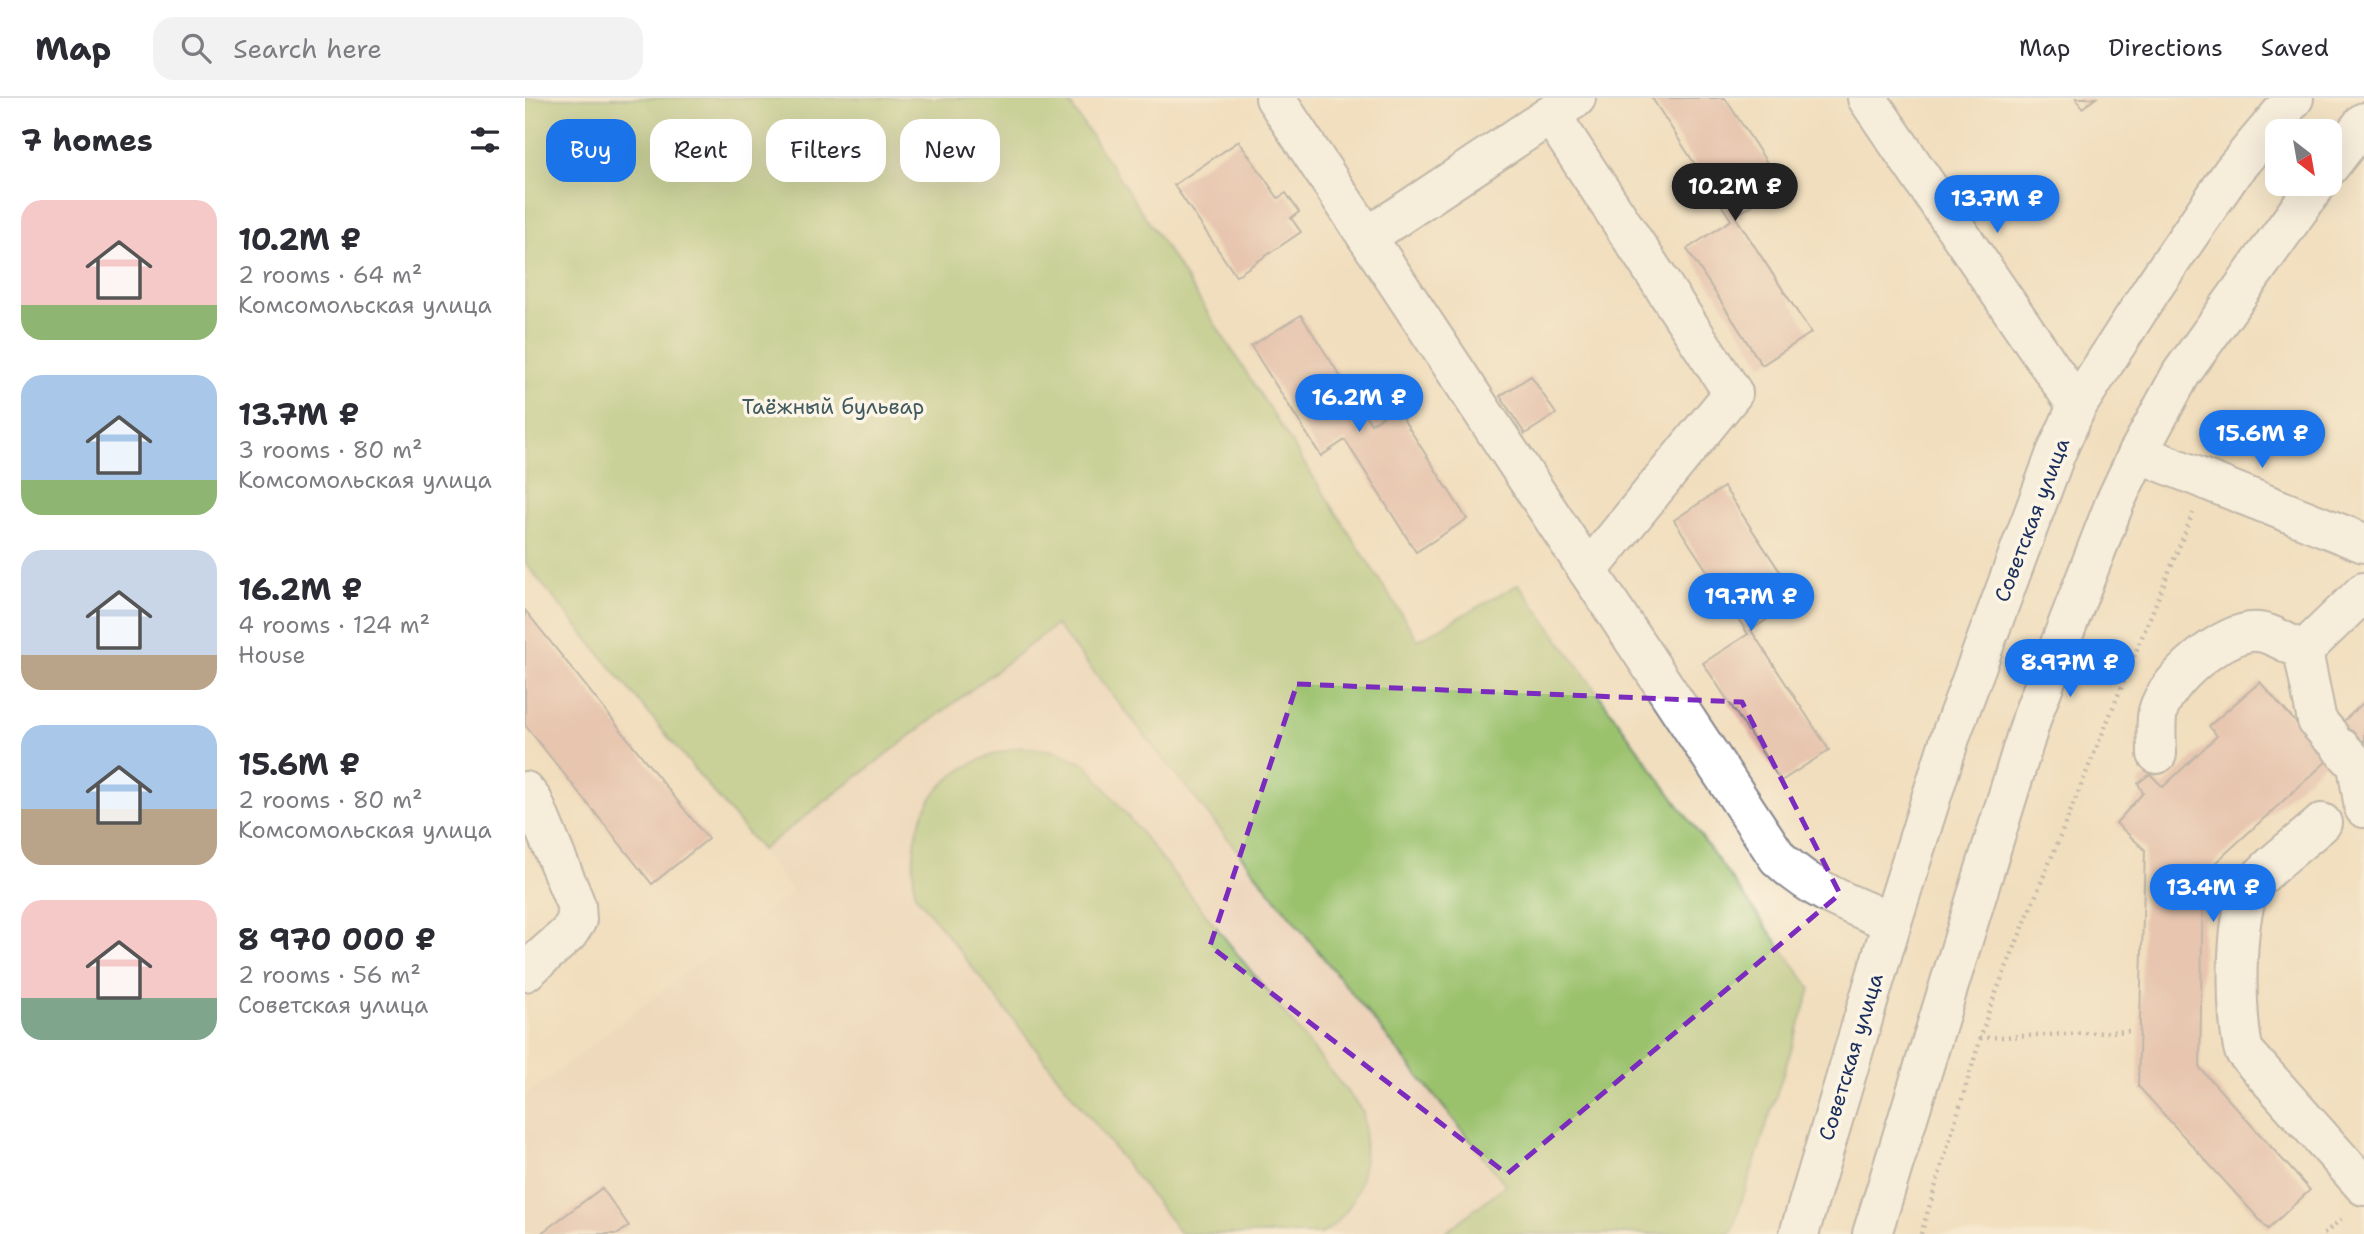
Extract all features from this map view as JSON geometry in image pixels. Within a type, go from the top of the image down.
[{"type":"street","points":[[1275,98],[1778,858],[1802,881],[1839,901],[1892,922]]},
{"type":"street","points":[[1867,98],[2077,406]]},
{"type":"street","name":"Советская улица","points":[[1799,1234],[1952,732],[2056,453],[2077,406],[2152,289],[2233,172],[2294,98]]},
{"type":"street","points":[[1367,237],[1563,106],[1733,393],[1588,571]]},
{"type":"street","points":[[2342,150],[2364,122]]},
{"type":"street","points":[[1872,1234],[2034,710],[2115,502],[2181,374],[2307,196]]},
{"type":"street","points":[[2138,453],[2364,542]]},
{"type":"street","points":[[2303,651],[2364,592]]},
{"type":"street","points":[[2157,754],[2157,713],[2167,690],[2225,639],[2240,633],[2260,632],[2303,651]]},
{"type":"street","points":[[2303,651],[2317,721],[2357,765],[2364,808]]},
{"type":"street","points":[[525,791],[533,801],[576,905],[577,920],[568,934],[525,972]]},
{"type":"street","points":[[2322,823],[2251,887],[2241,910],[2238,1029],[2244,1051],[2364,1186]]},
{"type":"path","points":[[1920,1234],[1990,1007],[2206,480]]},
{"type":"path","points":[[1980,1038],[2131,1031]]},
{"type":"highlighted area","points":[[1297,684],[1742,702],[1840,894],[1507,1174],[1210,946]]},
{"type":"shaded area","points":[[1056,624],[1506,1186],[1443,1234],[525,1234],[525,1096],[792,892],[761,850]]},
{"type":"green space","name":"Таёжный бульвар","points":[[525,98],[1066,98],[1172,257],[1418,640],[1519,584],[1811,989],[1731,1234],[1443,1234],[1506,1185],[1056,625],[761,850],[525,563]]},
{"type":"green space","points":[[1022,747],[1056,751],[1087,765],[1363,1112],[1365,1147],[1361,1180],[1347,1209],[1322,1234],[1181,1234],[915,894],[913,864],[916,838],[923,815],[934,795],[949,779],[969,765]]},
{"type":"building","points":[[1652,98],[1725,98],[1782,186],[1735,216],[1811,333],[1762,365],[1687,249],[1731,220]]},
{"type":"building","points":[[2076,98],[2096,98],[2082,108]]},
{"type":"building","points":[[1239,141],[1278,198],[1286,193],[1299,212],[1291,218],[1301,232],[1236,276],[1174,185]]},
{"type":"building","points":[[1301,315],[1371,424],[1396,408],[1467,519],[1416,552],[1345,440],[1321,456],[1251,346]]},
{"type":"building","points":[[1531,376],[1556,414],[1525,434],[1500,396]]},
{"type":"building","points":[[1724,487],[1798,599],[1751,630],[1829,750],[1781,781],[1703,663],[1748,634],[1674,520]]},
{"type":"building","points":[[525,610],[708,839],[652,884],[525,725]]},
{"type":"building","points":[[2260,682],[2317,746],[2364,702],[2364,753],[2351,739],[2203,874],[2200,1068],[2310,1190],[2268,1229],[2138,1086],[2145,850],[2116,823],[2143,793],[2138,783],[2150,774],[2163,787],[2217,736],[2209,726]]},
{"type":"building","points":[[602,1188],[629,1226],[618,1234],[540,1234]]}]
